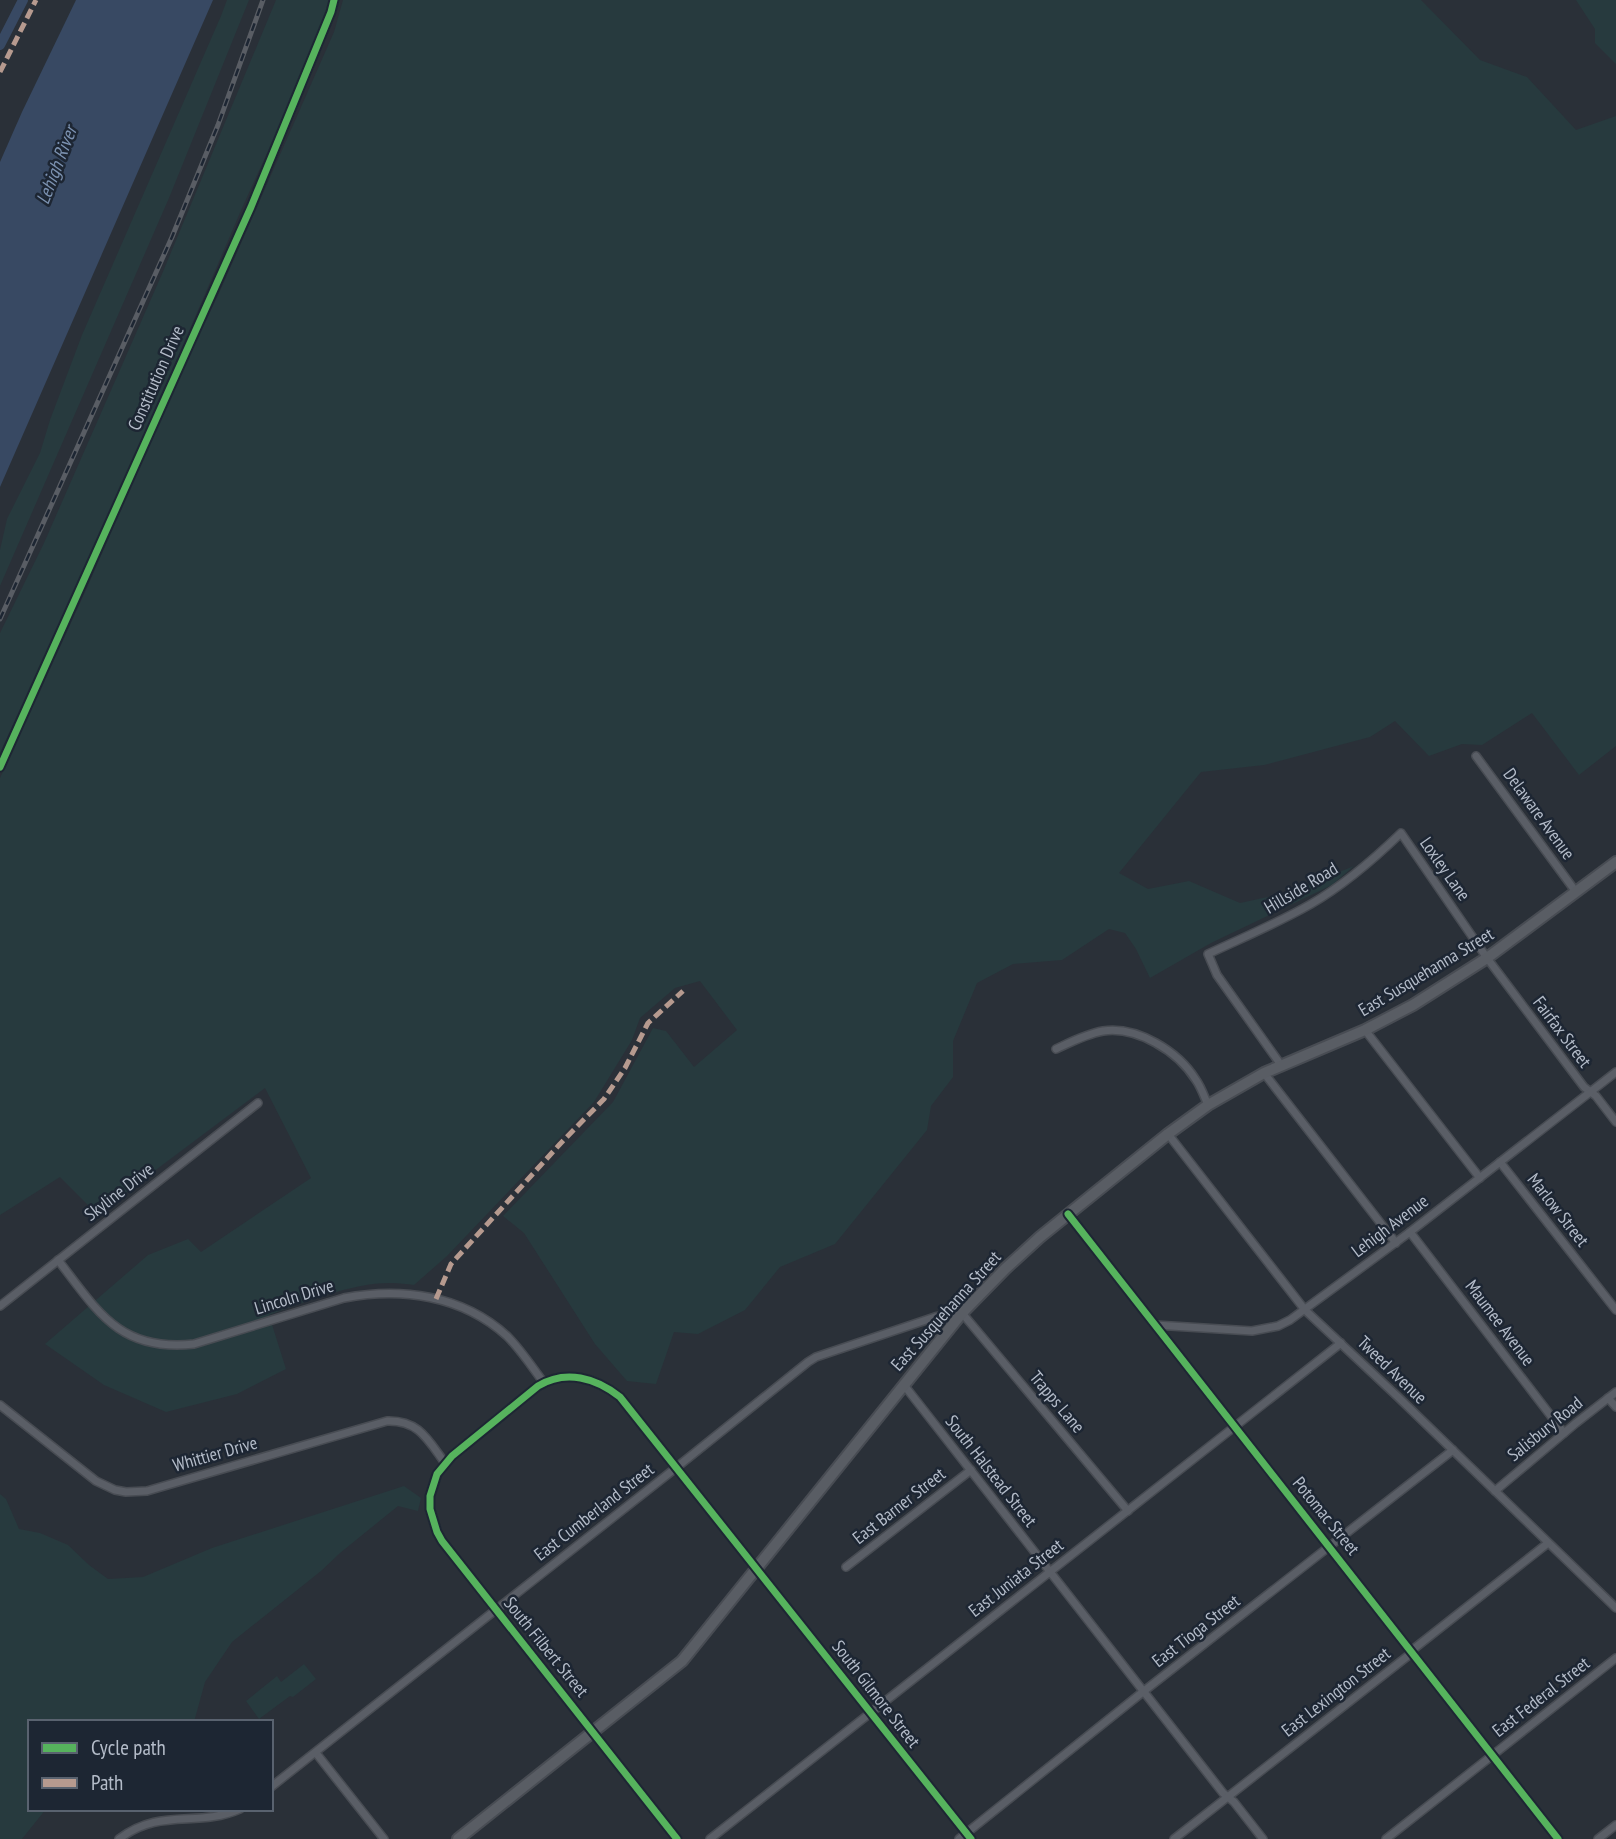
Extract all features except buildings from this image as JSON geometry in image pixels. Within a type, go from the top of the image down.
[{"type":"main road","name":"East Susquehanna Street","points":[[458,1839],[682,1661],[962,1313],[1005,1269],[1069,1214],[1208,1105],[1264,1073],[1365,1030],[1413,1005],[1487,958],[1616,862]]},
{"type":"street","name":"Constitution Drive","points":[[0,767],[251,207],[334,0]]},
{"type":"street","name":"Delaware Avenue","points":[[1476,756],[1576,892]]},
{"type":"street","name":"Hillside Road","points":[[1281,1065],[1217,975],[1208,954],[1310,904],[1339,886],[1401,833]]},
{"type":"street","name":"Loxley Lane","points":[[1401,833],[1487,958]]},
{"type":"street","name":"Fairfax Street","points":[[1487,958],[1584,1087],[1596,1096],[1616,1122]]},
{"type":"street","points":[[1056,1049],[1092,1033],[1116,1030],[1137,1034],[1180,1060],[1196,1079],[1208,1105]]},
{"type":"street","points":[[1365,1030],[1480,1178]]},
{"type":"street","name":"Lehigh Avenue","points":[[1156,1325],[1252,1331],[1278,1326],[1305,1310],[1410,1232],[1616,1072]]},
{"type":"street","points":[[1264,1073],[1396,1242]]},
{"type":"street","name":"Skyline Drive","points":[[0,1306],[258,1104]]},
{"type":"street","name":"Tweed Avenue","points":[[1168,1134],[1305,1310],[1616,1608]]},
{"type":"street","name":"Marlow Street","points":[[1500,1162],[1616,1311]]},
{"type":"street","name":"Potomac Street","points":[[1069,1214],[1558,1839]]},
{"type":"street","name":"Maumee Avenue","points":[[1410,1232],[1564,1433]]},
{"type":"street","name":"Lincoln Drive","points":[[58,1260],[112,1325],[149,1343],[177,1346],[194,1344],[344,1298],[379,1293],[408,1294],[454,1305],[488,1322],[517,1347],[544,1383]]},
{"type":"street","name":"East Cumberland Street","points":[[273,1785],[808,1362],[935,1317],[962,1313]]},
{"type":"street","name":"Trapps Lane","points":[[962,1313],[1128,1511]]},
{"type":"street","name":"East Juniata Street","points":[[710,1839],[1341,1343]]},
{"type":"street","points":[[444,1463],[544,1383],[560,1377],[573,1377],[610,1388],[629,1406],[677,1467]]},
{"type":"street","name":"South Halstead Street","points":[[904,1385],[1223,1793],[1234,1802],[1263,1839]]},
{"type":"street","name":"Salisbury Road","points":[[1495,1491],[1616,1392]]},
{"type":"street","points":[[1608,1398],[1616,1407]]},
{"type":"street","name":"Whittier Drive","points":[[0,1405],[96,1481],[126,1492],[147,1490],[387,1421],[405,1422],[415,1427],[425,1436],[444,1463]]},
{"type":"street","name":"East Tioga Street","points":[[959,1839],[969,1836],[1144,1691],[1453,1450]]},
{"type":"street","name":"South Filbert Street","points":[[444,1463],[437,1474],[430,1496],[432,1520],[443,1541],[677,1839]]},
{"type":"street","name":"South Gilmore Street","points":[[677,1467],[969,1836]]},
{"type":"street","name":"East Barner Street","points":[[846,1567],[971,1470]]},
{"type":"street","name":"East Lexington Street","points":[[1174,1839],[1548,1543]]},
{"type":"street","name":"East Federal Street","points":[[1387,1839],[1616,1658]]},
{"type":"street","points":[[316,1752],[384,1839]]},
{"type":"street","points":[[119,1839],[129,1831],[152,1821],[218,1816],[234,1811]]},
{"type":"street","points":[[1598,1839],[1616,1825]]},
{"type":"green space","points":[[227,0],[249,0],[169,198],[0,586],[0,550],[7,519],[40,453],[82,335]]},
{"type":"green space","points":[[276,0],[329,0],[287,109],[92,552],[0,753],[0,633],[44,543],[162,274]]},
{"type":"green space","points":[[343,0],[1421,0],[1480,60],[1527,77],[1576,130],[1616,116],[1616,746],[1579,775],[1532,713],[1482,745],[1462,744],[1429,756],[1395,721],[1370,737],[1264,765],[1201,772],[1119,873],[1148,889],[1189,881],[1240,903],[1290,892],[1354,866],[1332,885],[1211,943],[1150,978],[1125,933],[1109,929],[1062,960],[1013,964],[977,983],[953,1041],[953,1077],[931,1106],[927,1130],[835,1244],[780,1267],[745,1310],[698,1334],[674,1332],[656,1384],[627,1381],[595,1344],[524,1233],[503,1216],[613,1102],[653,1028],[666,1031],[694,1067],[737,1030],[700,981],[675,988],[640,1018],[632,1040],[594,1102],[447,1256],[414,1285],[392,1283],[362,1286],[269,1315],[286,1369],[237,1394],[166,1412],[104,1385],[45,1344],[148,1255],[188,1239],[201,1252],[311,1178],[265,1088],[97,1214],[60,1177],[0,1215],[0,778],[177,381],[220,291],[334,32]]},
{"type":"green space","points":[[1576,0],[1616,0],[1616,64],[1595,43],[1595,29]]},
{"type":"green space","points":[[404,1486],[421,1498],[418,1511],[398,1506],[232,1642],[205,1682],[195,1720],[28,1720],[28,1811],[44,1811],[22,1839],[0,1839],[0,1494],[6,1499],[19,1529],[40,1533],[68,1545],[108,1579],[143,1577],[212,1548]]},
{"type":"green space","points":[[304,1664],[316,1679],[259,1719],[246,1701],[277,1676],[281,1682]]},
{"type":"water","name":"Lehigh River","points":[[76,0],[213,0],[0,487],[0,162]]},
{"type":"waterway","points":[[0,45],[23,0]]},
{"type":"railway","points":[[0,619],[172,237],[218,125],[263,0]]},
{"type":"marked path","points":[[0,72],[36,0]]},
{"type":"marked path","points":[[436,1299],[451,1264],[604,1099],[625,1068],[648,1023],[683,991]]},
{"type":"cycle path","points":[[0,767],[251,207],[334,0]]},
{"type":"cycle path","points":[[1068,1214],[1558,1839]]},
{"type":"cycle path","points":[[677,1839],[442,1541],[430,1509],[430,1496],[437,1474],[452,1456],[538,1386],[559,1378],[591,1381],[620,1397],[971,1839]]}]
